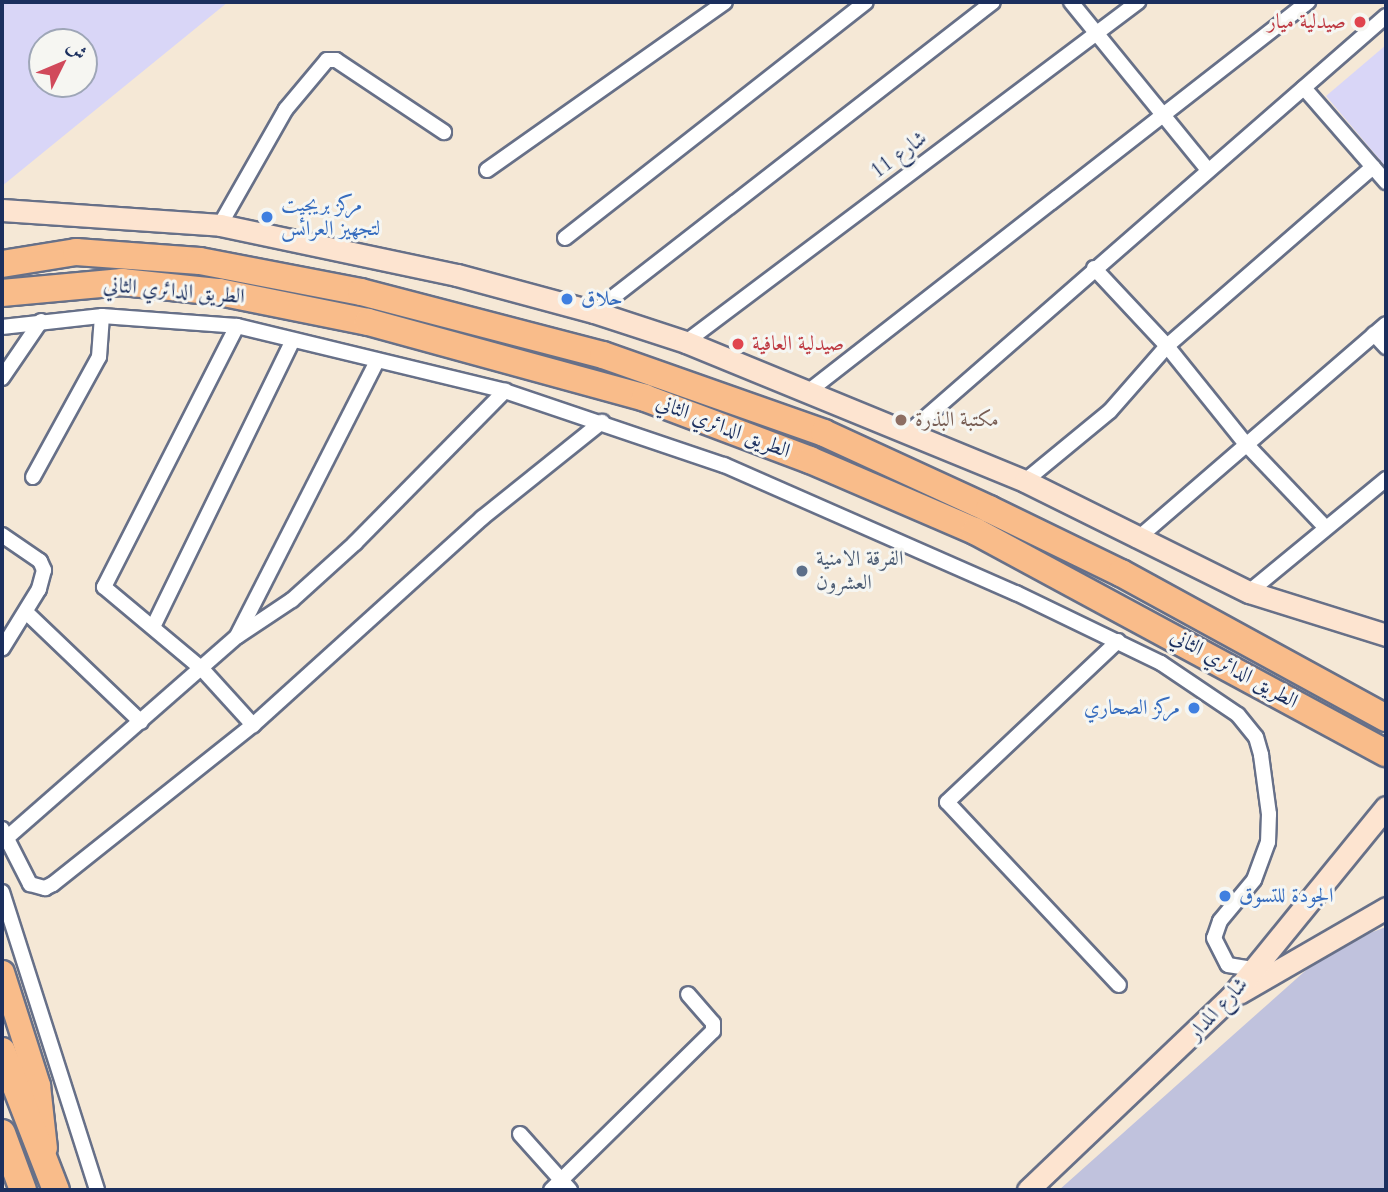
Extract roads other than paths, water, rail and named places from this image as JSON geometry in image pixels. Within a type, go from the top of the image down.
[{"type":"highway","points":[[2,247],[76,252]]},
{"type":"highway","name":"الطريق الدائري الثاني","points":[[2,264],[76,252],[200,261],[360,292],[603,355],[824,433],[989,509],[1132,579],[1386,718]]},
{"type":"highway","name":"الطريق الدائري الثاني","points":[[2,293],[122,282],[219,292],[381,325],[645,398],[810,460],[975,531],[1386,753]]},
{"type":"highway","points":[[2,1051],[56,1190]]},
{"type":"highway","points":[[2,1133],[21,1186]]},
{"type":"main road","points":[[2,972],[38,1085],[46,1162]]},
{"type":"main road","points":[[2,1161],[21,1186]]},
{"type":"street","points":[[487,170],[725,2]]},
{"type":"street","points":[[565,238],[866,2]]},
{"type":"street","points":[[594,312],[993,2]]},
{"type":"street","points":[[1071,2],[1208,170]]},
{"type":"street","name":"شارع 11","points":[[686,342],[1138,2]]},
{"type":"street","points":[[809,391],[1160,113],[1308,2]]},
{"type":"street","points":[[909,432],[1386,16]]},
{"type":"street","points":[[220,225],[286,109],[327,60],[336,60],[444,132]]},
{"type":"street","points":[[1304,88],[1386,182]]},
{"type":"street","points":[[1025,481],[1110,411],[1167,346],[1373,167]]},
{"type":"street","points":[[2,210],[220,225],[457,275],[594,312],[686,342],[1025,481],[1136,540],[1249,592],[1386,635]]},
{"type":"street","points":[[1094,268],[1167,346],[1245,443],[1326,528]]},
{"type":"street","points":[[33,477],[99,357],[102,316]]},
{"type":"street","points":[[2,327],[102,316],[237,326],[505,391],[724,466],[1118,640],[1205,691],[1238,715],[1255,737],[1267,786],[1268,842],[1254,880],[1220,921],[1214,938],[1228,965],[1254,969]]},
{"type":"street","points":[[2,378],[41,321]]},
{"type":"street","points":[[1136,540],[1245,443],[1386,324]]},
{"type":"street","points":[[237,326],[104,583],[106,590],[202,669],[253,725]]},
{"type":"street","points":[[1374,334],[1386,347]]},
{"type":"street","points":[[153,627],[293,340]]},
{"type":"street","points":[[237,636],[377,361]]},
{"type":"street","points":[[505,391],[328,568],[292,600],[237,636],[141,722],[3,837],[30,884],[45,888],[253,725],[482,517],[602,422]]},
{"type":"street","points":[[1249,592],[1386,479]]},
{"type":"street","points":[[2,535],[40,561],[44,570],[44,580],[2,649]]},
{"type":"street","points":[[26,612],[141,722]]},
{"type":"street","points":[[1118,640],[947,802],[1119,985]]},
{"type":"street","name":"شارع المدار","points":[[1028,1190],[1231,997],[1386,807]]},
{"type":"street","points":[[2,892],[97,1190]]},
{"type":"street","points":[[1231,997],[1386,908]]},
{"type":"street","points":[[520,1133],[560,1187],[713,1031],[713,1023],[688,994]]},
{"type":"place","name":"صيدلية ميار","points":[[1360,22]]},
{"type":"place","name":"مركز بريجيت لتجهيز العرائس","points":[[267,217]]},
{"type":"place","name":"حلاق","points":[[567,299]]},
{"type":"place","name":"صيدلية العافية","points":[[738,344]]},
{"type":"place","name":"مكتبة البذرة","points":[[901,420]]},
{"type":"place","name":"الفرقة الامنية العشرون","points":[[802,571]]},
{"type":"place","name":"مركز الصحاري","points":[[1194,708]]},
{"type":"place","name":"الجودة للتسوق","points":[[1225,896]]}]
